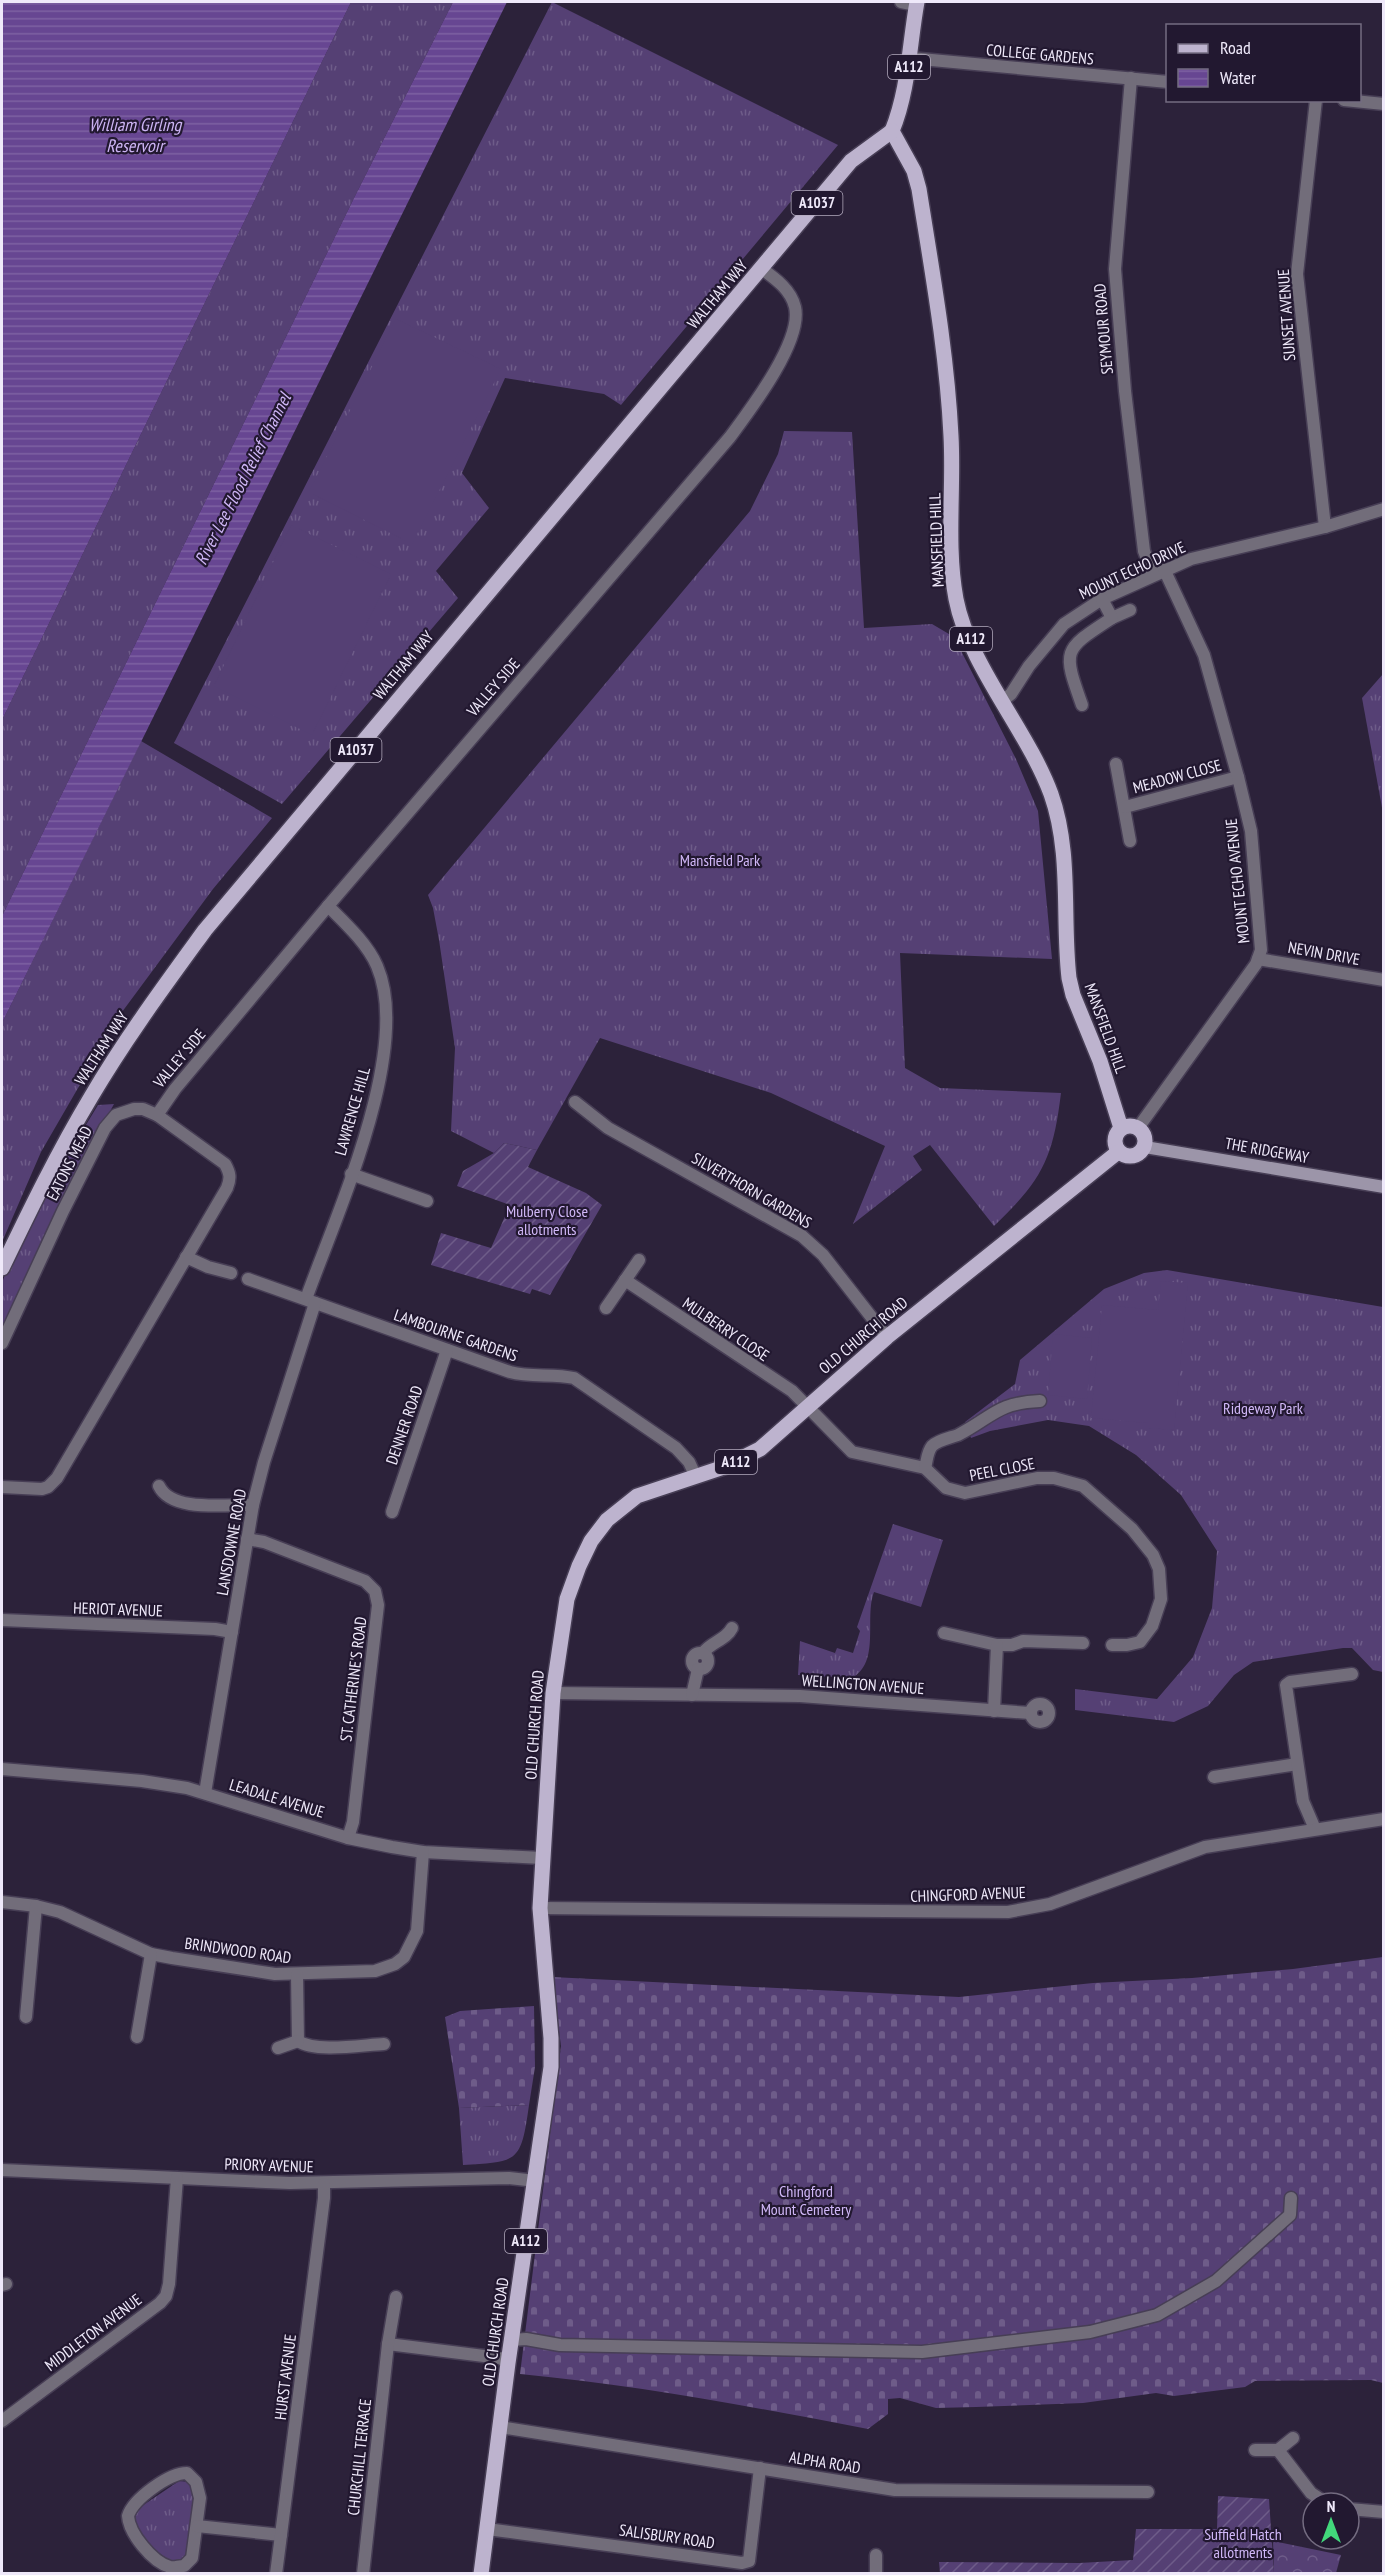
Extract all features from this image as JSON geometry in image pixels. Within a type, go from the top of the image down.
[{"type":"main road","name":"A112","points":[[892,131],[900,112],[910,58],[911,3]]},
{"type":"main road","name":"WALTHAM WAY","points":[[2,1268],[51,1168],[92,1096],[144,1013],[205,930],[851,161],[892,131]]},
{"type":"main road","name":"MANSFIELD HILL","points":[[892,131],[914,171],[919,189],[939,318],[951,430],[952,549],[957,600],[967,631],[1002,701],[1035,758],[1056,813],[1063,851],[1069,978],[1073,995],[1113,1097],[1121,1128]]},
{"type":"main road","points":[[1118,1152],[1131,1157],[1138,1155],[1145,1147],[1145,1137],[1138,1128],[1128,1126],[1121,1128]]},
{"type":"main road","name":"A112","points":[[1118,1152],[1114,1141],[1121,1128]]},
{"type":"main road","name":"THE RIDGEWAY","points":[[1145,1147],[1383,1187]]},
{"type":"main road","name":"OLD CHURCH ROAD","points":[[481,2574],[508,2362],[536,2181],[550,2067],[551,2038],[540,1908],[542,1858],[553,1693],[567,1599],[579,1566],[591,1541],[607,1520],[637,1496],[733,1463],[760,1449],[807,1405],[887,1337],[1118,1152]]},
{"type":"street","name":"COLLEGE GARDENS","points":[[910,58],[1166,82]]},
{"type":"street","name":"SEYMOUR ROAD","points":[[1131,78],[1115,269],[1125,391],[1144,551],[1159,572]]},
{"type":"street","name":"SUNSET AVENUE","points":[[1316,102],[1297,274],[1325,527]]},
{"type":"street","points":[[1361,102],[1383,104]]},
{"type":"street","name":"VALLEY SIDE","points":[[157,1114],[174,1089],[328,906],[730,437],[749,411],[769,380],[791,338],[796,316],[791,296],[762,269]]},
{"type":"street","name":"MOUNT ECHO DRIVE","points":[[1002,701],[1011,694],[1029,666],[1064,624],[1102,598],[1191,559],[1325,527],[1383,509]]},
{"type":"street","name":"MOUNT ECHO AVENUE","points":[[1138,1128],[1258,959],[1261,950],[1251,831],[1238,777],[1204,654],[1159,572]]},
{"type":"street","points":[[1102,598],[1112,618]]},
{"type":"street","points":[[1082,705],[1068,667],[1071,651],[1078,641],[1112,618],[1130,610]]},
{"type":"street","name":"MEADOW CLOSE","points":[[1116,764],[1130,841]]},
{"type":"street","name":"MEADOW CLOSE","points":[[1125,807],[1238,777]]},
{"type":"street","name":"LAWRENCE HILL","points":[[310,1301],[370,1119],[384,1055],[385,1009],[376,965],[366,949],[328,906]]},
{"type":"street","name":"NEVIN DRIVE","points":[[1258,959],[1383,980]]},
{"type":"street","name":"SILVERTHORN GARDENS","points":[[575,1102],[608,1128],[802,1236],[823,1255],[887,1337]]},
{"type":"street","name":"EATONS MEAD","points":[[2,1343],[63,1211],[110,1119],[116,1115],[143,1108],[157,1114],[225,1164],[230,1172],[227,1188],[57,1478],[48,1487],[42,1489],[2,1487]]},
{"type":"street","points":[[351,1174],[428,1201]]},
{"type":"street","points":[[186,1257],[208,1267],[231,1273]]},
{"type":"street","points":[[606,1308],[639,1260]]},
{"type":"street","name":"LAMBOURNE GARDENS","points":[[248,1279],[519,1374],[562,1375],[574,1378],[676,1448],[689,1462],[696,1477]]},
{"type":"street","name":"MULBERRY CLOSE","points":[[625,1280],[792,1391],[807,1405]]},
{"type":"street","name":"LANSDOWNE ROAD","points":[[205,1793],[253,1505],[310,1301]]},
{"type":"street","name":"DENNER ROAD","points":[[392,1512],[447,1350]]},
{"type":"street","points":[[807,1405],[852,1452],[925,1468],[928,1451],[934,1443],[968,1430],[993,1411],[1017,1402],[1040,1401]]},
{"type":"street","name":"PEEL CLOSE","points":[[925,1468],[946,1488],[965,1493],[1037,1478],[1071,1481],[1083,1486],[1096,1496],[1132,1529],[1153,1555],[1159,1569],[1161,1599],[1152,1626],[1140,1642],[1113,1645]]},
{"type":"street","points":[[159,1486],[167,1496],[185,1504],[253,1505]]},
{"type":"street","name":"ST. CATHERINE'S ROAD","points":[[247,1539],[264,1542],[365,1581],[375,1591],[378,1605],[352,1822],[348,1838]]},
{"type":"street","name":"HERIOT AVENUE","points":[[2,1620],[215,1629],[232,1632]]},
{"type":"street","points":[[692,1695],[698,1668],[704,1668],[708,1664],[707,1657],[703,1653],[729,1634],[732,1628]]},
{"type":"street","points":[[944,1633],[997,1645],[1012,1645],[1023,1641],[1083,1643]]},
{"type":"street","points":[[994,1711],[997,1645]]},
{"type":"street","points":[[1315,1829],[1303,1801],[1286,1684],[1352,1674]]},
{"type":"street","name":"WELLINGTON AVENUE","points":[[553,1693],[800,1696],[1030,1713]]},
{"type":"street","points":[[1214,1777],[1297,1764]]},
{"type":"street","name":"LEADALE AVENUE","points":[[2,1769],[142,1781],[205,1793],[348,1838],[423,1852],[542,1858]]},
{"type":"street","name":"CHINGFORD AVENUE","points":[[540,1908],[1008,1912],[1050,1904],[1205,1847],[1383,1819]]},
{"type":"street","name":"BRINDWOOD ROAD","points":[[2,1902],[36,1906],[60,1912],[151,1954],[275,1974],[375,1971],[395,1964],[404,1957],[417,1931],[423,1852]]},
{"type":"street","points":[[26,2017],[36,1906]]},
{"type":"street","points":[[137,2037],[151,1954]]},
{"type":"street","points":[[297,1975],[298,2041]]},
{"type":"street","points":[[298,2041],[305,2046],[319,2047],[384,2044]]},
{"type":"street","points":[[278,2048],[298,2041]]},
{"type":"street","name":"PRIORY AVENUE","points":[[2,2170],[324,2184],[509,2178],[536,2181]]},
{"type":"street","name":"MIDDLETON AVENUE","points":[[2,2421],[160,2303],[166,2296],[170,2284],[177,2178]]},
{"type":"street","name":"HURST AVENUE","points":[[276,2574],[323,2207],[324,2184]]},
{"type":"street","points":[[512,2340],[526,2339],[560,2345],[922,2352],[1090,2332],[1157,2315],[1216,2281],[1290,2215],[1291,2198]]},
{"type":"street","name":"CHURCHILL TERRACE","points":[[363,2574],[388,2344],[396,2296]]},
{"type":"street","points":[[388,2344],[500,2358],[508,2362]]},
{"type":"street","name":"ALPHA ROAD","points":[[500,2427],[895,2490],[1148,2492]]},
{"type":"street","points":[[1255,2450],[1278,2451],[1293,2438]]},
{"type":"street","points":[[1278,2451],[1309,2491]]},
{"type":"street","name":"SALISBURY ROAD","points":[[487,2529],[742,2563],[749,2561],[760,2468]]},
{"type":"street","points":[[187,2473],[193,2476],[200,2490],[197,2526],[190,2562],[184,2566],[170,2567],[156,2559],[139,2540],[128,2516],[135,2503],[170,2477],[187,2473]]},
{"type":"street","points":[[1361,2510],[1383,2512]]},
{"type":"street","points":[[197,2526],[281,2535]]},
{"type":"street","points":[[876,2555],[876,2574]]},
{"type":"green space","points":[[351,2],[453,2],[355,196],[2,916],[2,720]]},
{"type":"green space","points":[[552,2],[838,145],[621,405],[604,394],[505,378],[462,473],[489,508],[436,571],[458,598],[282,804],[174,743]]},
{"type":"green space","points":[[396,319],[501,369],[412,544],[309,492]]},
{"type":"green space","name":"Mansfield Park","points":[[784,431],[852,432],[864,628],[932,624],[954,637],[1016,759],[1038,811],[1052,959],[900,953],[905,1068],[940,1088],[1061,1093],[1054,1135],[1043,1167],[1024,1195],[994,1226],[930,1145],[913,1156],[922,1170],[853,1224],[885,1146],[771,1093],[600,1038],[537,1150],[504,1143],[494,1153],[451,1131],[455,1048],[439,940],[428,895],[750,511],[778,454]]},
{"type":"green space","points":[[291,525],[391,574],[312,735],[214,686]]},
{"type":"green space","points":[[1383,674],[1383,813],[1362,698]]},
{"type":"green space","points":[[141,741],[272,818],[213,889],[122,1012],[41,1152],[2,1242],[2,1023]]},
{"type":"green space","points":[[114,1104],[62,1200],[2,1329],[2,1283],[5,1274],[78,1131],[81,1133],[98,1105]]},
{"type":"green space","name":"Mulberry Close allotments","points":[[504,1143],[537,1150],[528,1167],[586,1193],[602,1205],[550,1295],[532,1289],[530,1294],[431,1265],[441,1233],[491,1248],[510,1205],[457,1186],[463,1171],[494,1153]]},
{"type":"green space","name":"Ridgeway Park","points":[[1167,1270],[1383,1307],[1383,1672],[1373,1670],[1352,1648],[1343,1648],[1253,1662],[1234,1675],[1208,1706],[1174,1722],[1075,1710],[1075,1689],[1157,1699],[1193,1657],[1212,1608],[1217,1551],[1181,1495],[1136,1455],[1089,1426],[1048,1420],[990,1431],[971,1438],[965,1422],[1015,1384],[1020,1360],[1104,1289],[1144,1273]]},
{"type":"green space","points":[[1161,1281],[1188,1283],[1174,1430],[1148,1428],[1148,1423],[1091,1418],[1102,1305],[1158,1310]]},
{"type":"green space","points":[[1053,1334],[1092,1338],[1087,1399],[1048,1395]]},
{"type":"green space","points":[[893,1524],[943,1540],[921,1607],[874,1592],[870,1614],[869,1651],[861,1671],[852,1678],[798,1675],[800,1641],[835,1653],[837,1648],[853,1653],[860,1631],[857,1627]]},
{"type":"green space","name":"Chingford Mount Cemetery","points":[[1383,1957],[1383,2383],[1371,2380],[1255,2381],[1245,2387],[1174,2396],[1156,2393],[1083,2403],[976,2407],[936,2408],[900,2398],[888,2399],[888,2414],[868,2429],[651,2390],[520,2374],[561,2046],[552,1977],[959,1997],[1093,1983],[1192,1978],[1293,1969]]},
{"type":"green space","points":[[534,2006],[535,2067],[529,2105],[459,2108],[445,2017],[460,2011]]},
{"type":"green space","points":[[529,2105],[523,2138],[514,2155],[496,2162],[463,2165],[459,2108]]},
{"type":"green space","points":[[179,2481],[190,2482],[197,2492],[188,2553],[184,2559],[173,2562],[149,2543],[140,2531],[135,2517],[139,2508]]},
{"type":"green space","name":"Suffield Hatch allotments","points":[[1218,2496],[1269,2499],[1274,2573],[940,2573],[939,2562],[1079,2563],[1133,2560],[1136,2529],[1217,2529]]},
{"type":"green space","points":[[1273,2541],[1301,2547],[1301,2551],[1322,2551],[1341,2555],[1336,2573],[1274,2573]]},
{"type":"water","name":"William Girling Reservoir","points":[[2,2],[351,2],[2,720]]},
{"type":"water","name":"River Lee Flood Relief Channel","points":[[453,2],[507,2],[2,1023],[2,916],[355,196]]}]
